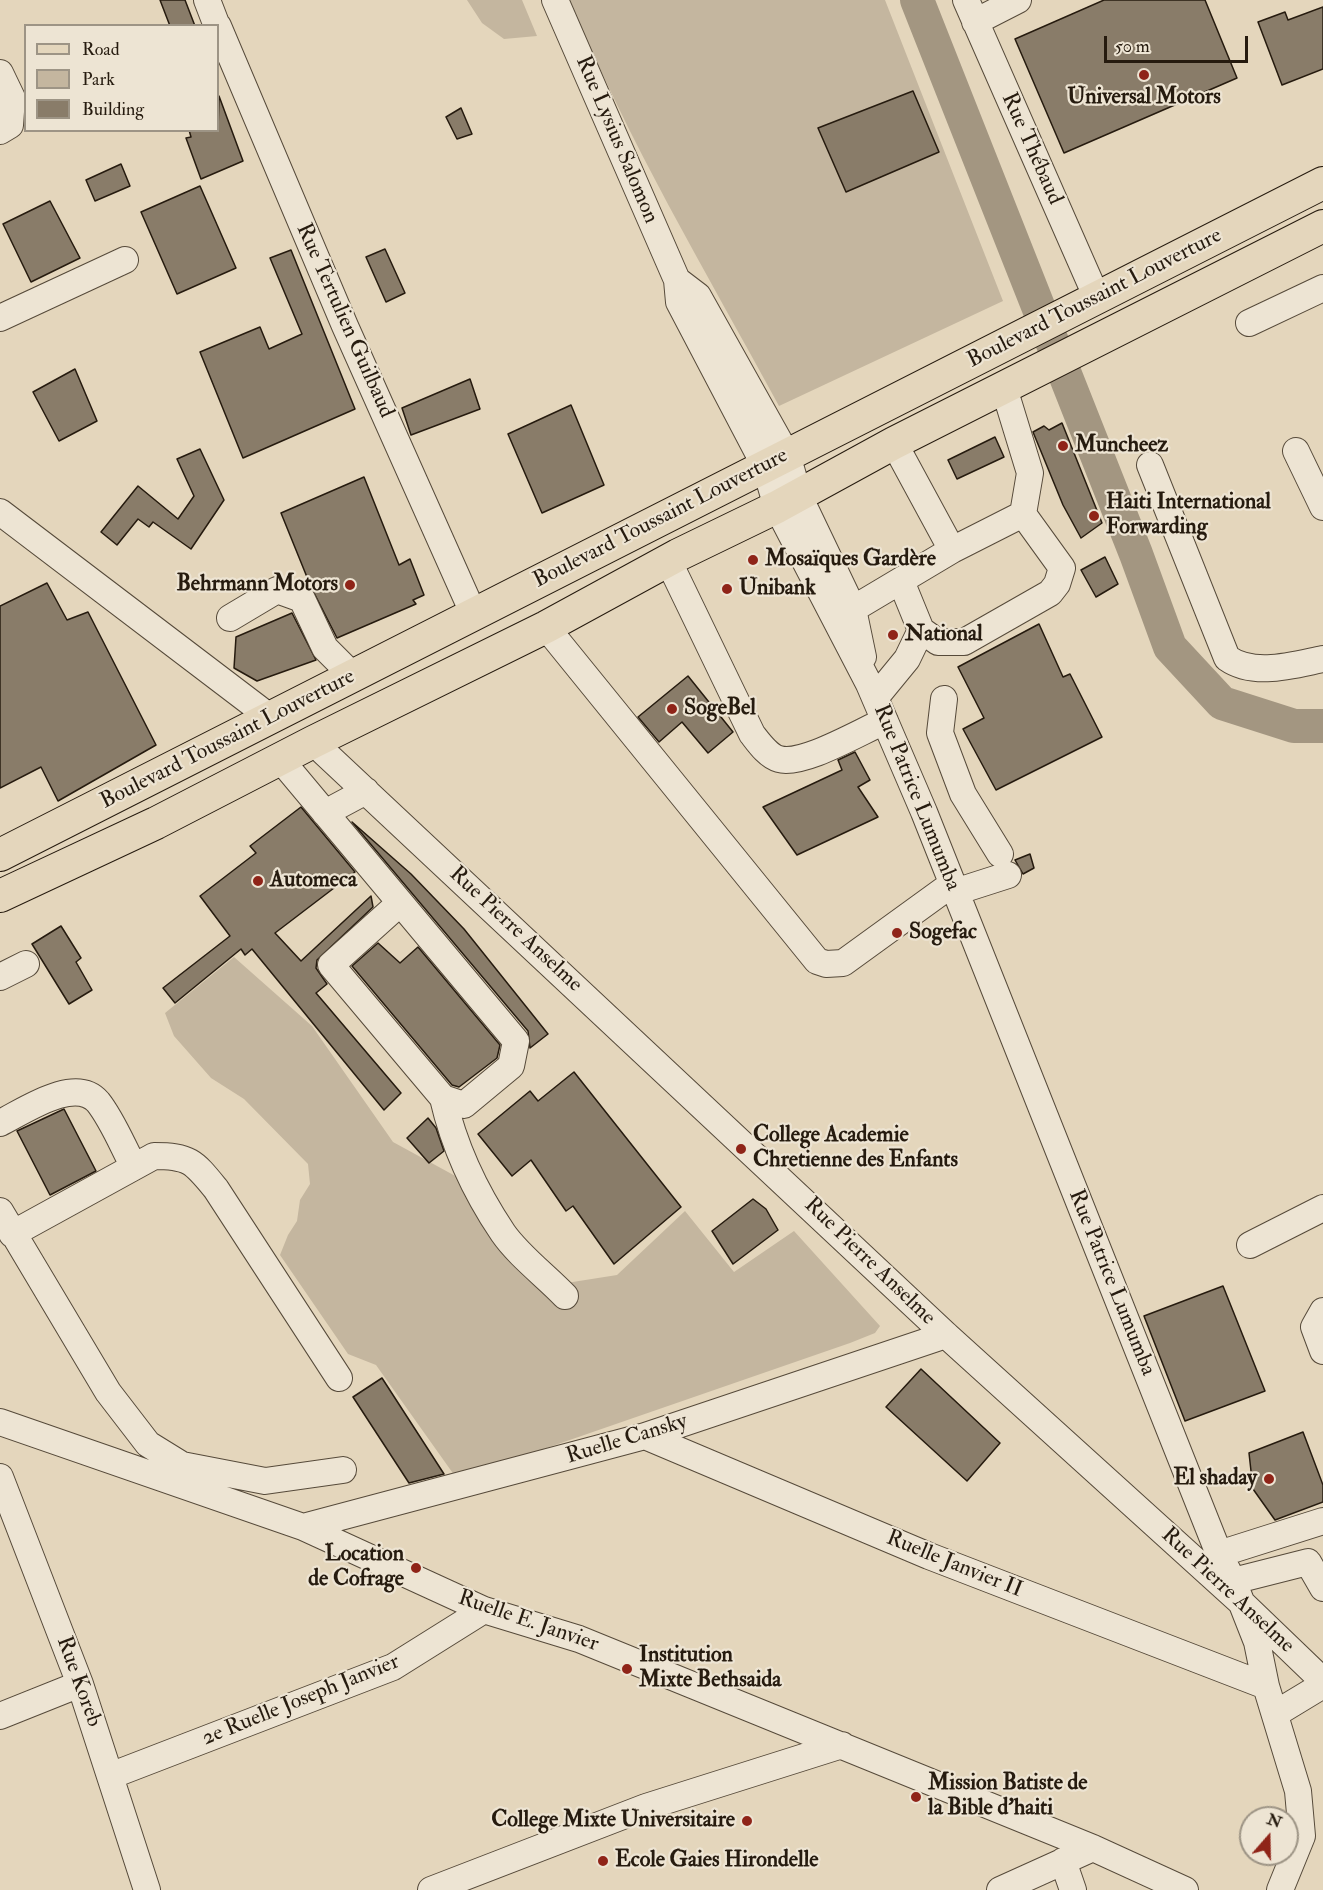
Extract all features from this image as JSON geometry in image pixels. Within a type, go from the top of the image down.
[{"type":"main road","name":"Boulevard Toussaint Louverture","points":[[0,855],[1323,183]]},
{"type":"main road","name":"Boulevard Toussaint Louverture","points":[[0,897],[156,823],[313,742],[546,627],[669,560],[788,502],[894,443],[1323,226]]},
{"type":"street","name":"Rue Tertulien Guilbaud","points":[[207,0],[216,24]]},
{"type":"street","name":"Rue Lysius Salomon","points":[[555,0],[677,280],[698,296],[776,460],[788,502]]},
{"type":"street","points":[[980,9],[1018,0]]},
{"type":"street","name":"Rue Thébaud","points":[[980,9],[1091,301]]},
{"type":"street","name":"Rue Tertulien Guilbaud","points":[[219,31],[345,326],[474,615]]},
{"type":"street","points":[[0,73],[12,98],[5,128]]},
{"type":"street","points":[[0,318],[125,260]]},
{"type":"street","points":[[1249,323],[1323,288]]},
{"type":"street","points":[[901,581],[921,630],[938,642],[964,642],[1050,593],[1057,584],[1062,568],[1023,514],[1030,472],[1004,388]]},
{"type":"street","points":[[894,443],[952,550]]},
{"type":"street","points":[[1296,451],[1323,507]]},
{"type":"street","points":[[1150,465],[1227,658],[1241,666],[1254,668],[1323,659]]},
{"type":"street","name":"Rue Patrice Lumumba","points":[[788,502],[853,609],[876,701]]},
{"type":"street","name":"Rue Patrice Lumumba","points":[[788,502],[876,701],[954,888],[1219,1554],[1238,1593],[1257,1642],[1266,1686],[1298,1791],[1302,1836],[1280,1890]]},
{"type":"street","points":[[0,512],[271,718]]},
{"type":"street","points":[[853,609],[952,550],[1023,514]]},
{"type":"street","points":[[669,560],[752,734],[769,753],[778,759],[795,761],[876,701],[907,659],[921,630]]},
{"type":"street","points":[[230,618],[277,590],[302,599],[325,648],[353,676]]},
{"type":"street","points":[[546,627],[817,961],[826,964],[843,963],[954,888],[1004,865],[963,794],[940,733],[944,699]]},
{"type":"street","name":"Rue Pierre Anselme","points":[[313,742],[946,1335],[1238,1593],[1323,1683]]},
{"type":"street","points":[[280,759],[516,1041],[511,1066],[464,1105],[443,1098]]},
{"type":"street","points":[[325,813],[366,791]]},
{"type":"street","points":[[400,903],[331,965],[443,1098],[451,1132],[467,1169],[504,1234],[565,1296]]},
{"type":"street","points":[[0,977],[26,964]]},
{"type":"street","points":[[0,1123],[54,1096],[71,1091],[83,1094],[97,1101],[134,1167]]},
{"type":"street","points":[[12,1234],[154,1156],[178,1156],[197,1166],[216,1189],[339,1378]]},
{"type":"street","points":[[1250,1245],[1323,1208]]},
{"type":"street","points":[[0,1210],[12,1234],[108,1392],[148,1444],[182,1465],[265,1481],[343,1470]]},
{"type":"street","points":[[1323,1311],[1314,1327],[1323,1351]]},
{"type":"street","name":"Ruelle Cansky","points":[[303,1527],[645,1436],[946,1335]]},
{"type":"street","name":"Ruelle E. Janvier","points":[[0,1422],[303,1527],[484,1610],[579,1639],[1093,1848],[1185,1890]]},
{"type":"street","name":"Ruelle Janvier II","points":[[645,1436],[929,1556],[1266,1686]]},
{"type":"street","name":"Rue Koreb","points":[[0,1476],[80,1684],[147,1890]]},
{"type":"street","points":[[1219,1554],[1323,1521]]},
{"type":"street","points":[[1238,1593],[1308,1562],[1323,1588]]},
{"type":"street","name":"2e Ruelle Joseph Janvier","points":[[110,1776],[393,1667],[484,1610]]},
{"type":"street","points":[[1275,1714],[1323,1683]]},
{"type":"street","points":[[0,1716],[80,1684]]},
{"type":"street","points":[[431,1890],[646,1807],[842,1745]]},
{"type":"street","points":[[1000,1890],[1093,1848]]},
{"type":"street","points":[[1063,1862],[1073,1890]]},
{"type":"green space","points":[[467,0],[522,0],[537,36],[504,39],[482,23]]},
{"type":"green space","points":[[570,0],[885,0],[1003,301],[779,406],[642,155],[592,52]]},
{"type":"green space","points":[[234,957],[312,1026],[393,1142],[459,1178],[541,1287],[617,1275],[685,1211],[734,1272],[794,1231],[880,1326],[875,1333],[850,1343],[457,1479],[376,1365],[348,1354],[280,1255],[297,1221],[300,1200],[310,1184],[308,1164],[244,1099],[211,1078],[174,1036],[165,1013]]},
{"type":"building","points":[[160,0],[185,0],[194,24],[169,24]]},
{"type":"building","points":[[1104,0],[1205,0],[1237,78],[1064,153],[1015,39]]},
{"type":"building","points":[[1323,7],[1323,69],[1282,85],[1258,22],[1285,12],[1288,20]]},
{"type":"building","points":[[913,91],[939,152],[846,192],[818,128]]},
{"type":"building","points":[[219,96],[243,161],[201,179],[186,138],[191,137],[190,132],[219,132]]},
{"type":"building","points":[[461,108],[472,134],[457,139],[446,117]]},
{"type":"building","points":[[121,164],[130,186],[95,201],[86,180]]},
{"type":"building","points":[[200,186],[236,268],[177,294],[141,212]]},
{"type":"building","points":[[50,201],[80,258],[31,282],[3,224]]},
{"type":"building","points":[[385,249],[405,293],[386,302],[366,257]]},
{"type":"building","points":[[291,250],[355,409],[243,458],[200,352],[260,327],[269,349],[302,334],[270,258]]},
{"type":"building","points":[[75,369],[97,421],[59,441],[33,392]]},
{"type":"building","points":[[470,379],[480,409],[411,435],[402,408]]},
{"type":"building","points":[[571,405],[604,485],[542,513],[508,434]]},
{"type":"building","points":[[1062,423],[1102,523],[1081,538],[1063,505],[1033,432],[1044,426],[1049,430]]},
{"type":"building","points":[[995,437],[1004,457],[957,479],[948,460]]},
{"type":"building","points":[[200,449],[224,500],[191,549],[153,522],[149,527],[138,519],[117,545],[101,532],[138,486],[178,519],[194,496],[177,459]]},
{"type":"building","points":[[364,477],[399,565],[410,559],[424,595],[413,600],[416,604],[337,638],[311,587],[281,513]]},
{"type":"building","points":[[1105,557],[1118,584],[1096,597],[1081,570]]},
{"type":"building","points":[[47,583],[67,620],[88,612],[156,745],[58,801],[41,767],[0,788],[0,606]]},
{"type":"building","points":[[292,613],[316,660],[257,681],[234,668],[236,637]]},
{"type":"building","points":[[1039,624],[1063,677],[1070,674],[1102,737],[996,790],[963,729],[984,718],[958,667]]},
{"type":"building","points":[[688,676],[733,732],[708,753],[682,722],[659,742],[638,717]]},
{"type":"building","points":[[855,752],[870,780],[858,787],[878,817],[797,855],[763,807],[842,770],[838,760]]},
{"type":"building","points":[[301,807],[355,872],[275,933],[301,961],[371,896],[373,907],[317,960],[316,968],[327,984],[316,993],[401,1093],[384,1110],[252,949],[245,955],[241,949],[175,1003],[163,988],[230,936],[200,896],[256,853],[250,846]]},
{"type":"building","points":[[352,822],[411,874],[464,929],[548,1034],[530,1048],[528,1031]]},
{"type":"building","points":[[1030,854],[1034,868],[1023,874],[1015,860]]},
{"type":"building","points":[[61,926],[81,958],[76,962],[92,990],[69,1004],[32,944]]},
{"type":"building","points":[[378,943],[400,963],[418,947],[500,1045],[497,1058],[459,1087],[452,1085],[352,966]]},
{"type":"building","points":[[574,1072],[681,1207],[614,1264],[573,1206],[566,1211],[531,1160],[512,1176],[478,1134],[530,1091],[538,1101]]},
{"type":"building","points":[[64,1109],[96,1171],[50,1195],[17,1131]]},
{"type":"building","points":[[428,1118],[436,1128],[444,1151],[429,1163],[407,1138]]},
{"type":"building","points":[[753,1199],[766,1209],[778,1230],[733,1264],[712,1231]]},
{"type":"building","points":[[1223,1286],[1265,1391],[1185,1421],[1144,1316]]},
{"type":"building","points":[[921,1369],[1000,1443],[967,1481],[886,1407]]},
{"type":"building","points":[[382,1378],[444,1474],[409,1483],[353,1397]]},
{"type":"building","points":[[1303,1432],[1323,1485],[1323,1502],[1275,1520],[1253,1489],[1249,1453]]},
{"type":"waterway","points":[[917,0],[1136,554],[1170,647],[1222,703],[1294,726],[1323,726]]},
{"type":"place","name":"Universal Motors","points":[[1144,75]]},
{"type":"place","name":"Muncheez","points":[[1063,446]]},
{"type":"place","name":"Haiti International Forwarding","points":[[1094,516]]},
{"type":"place","name":"Mosaïques Gardère","points":[[753,560]]},
{"type":"place","name":"Behrmann Motors","points":[[350,585]]},
{"type":"place","name":"Unibank","points":[[727,589]]},
{"type":"place","name":"National","points":[[893,635]]},
{"type":"place","name":"SogeBel","points":[[672,709]]},
{"type":"place","name":"Automeca","points":[[258,881]]},
{"type":"place","name":"Sogefac","points":[[897,933]]},
{"type":"place","name":"College Academie Chretienne des Enfants","points":[[741,1149]]},
{"type":"place","name":"El shaday","points":[[1269,1479]]},
{"type":"place","name":"Location de Cofrage","points":[[416,1568]]},
{"type":"place","name":"Institution Mixte Bethsaida","points":[[627,1669]]},
{"type":"place","name":"Mission Batiste de la Bible d'haiti","points":[[916,1797]]},
{"type":"place","name":"College Mixte Universitaire","points":[[747,1821]]},
{"type":"place","name":"Ecole Gaies Hirondelle","points":[[603,1861]]}]
